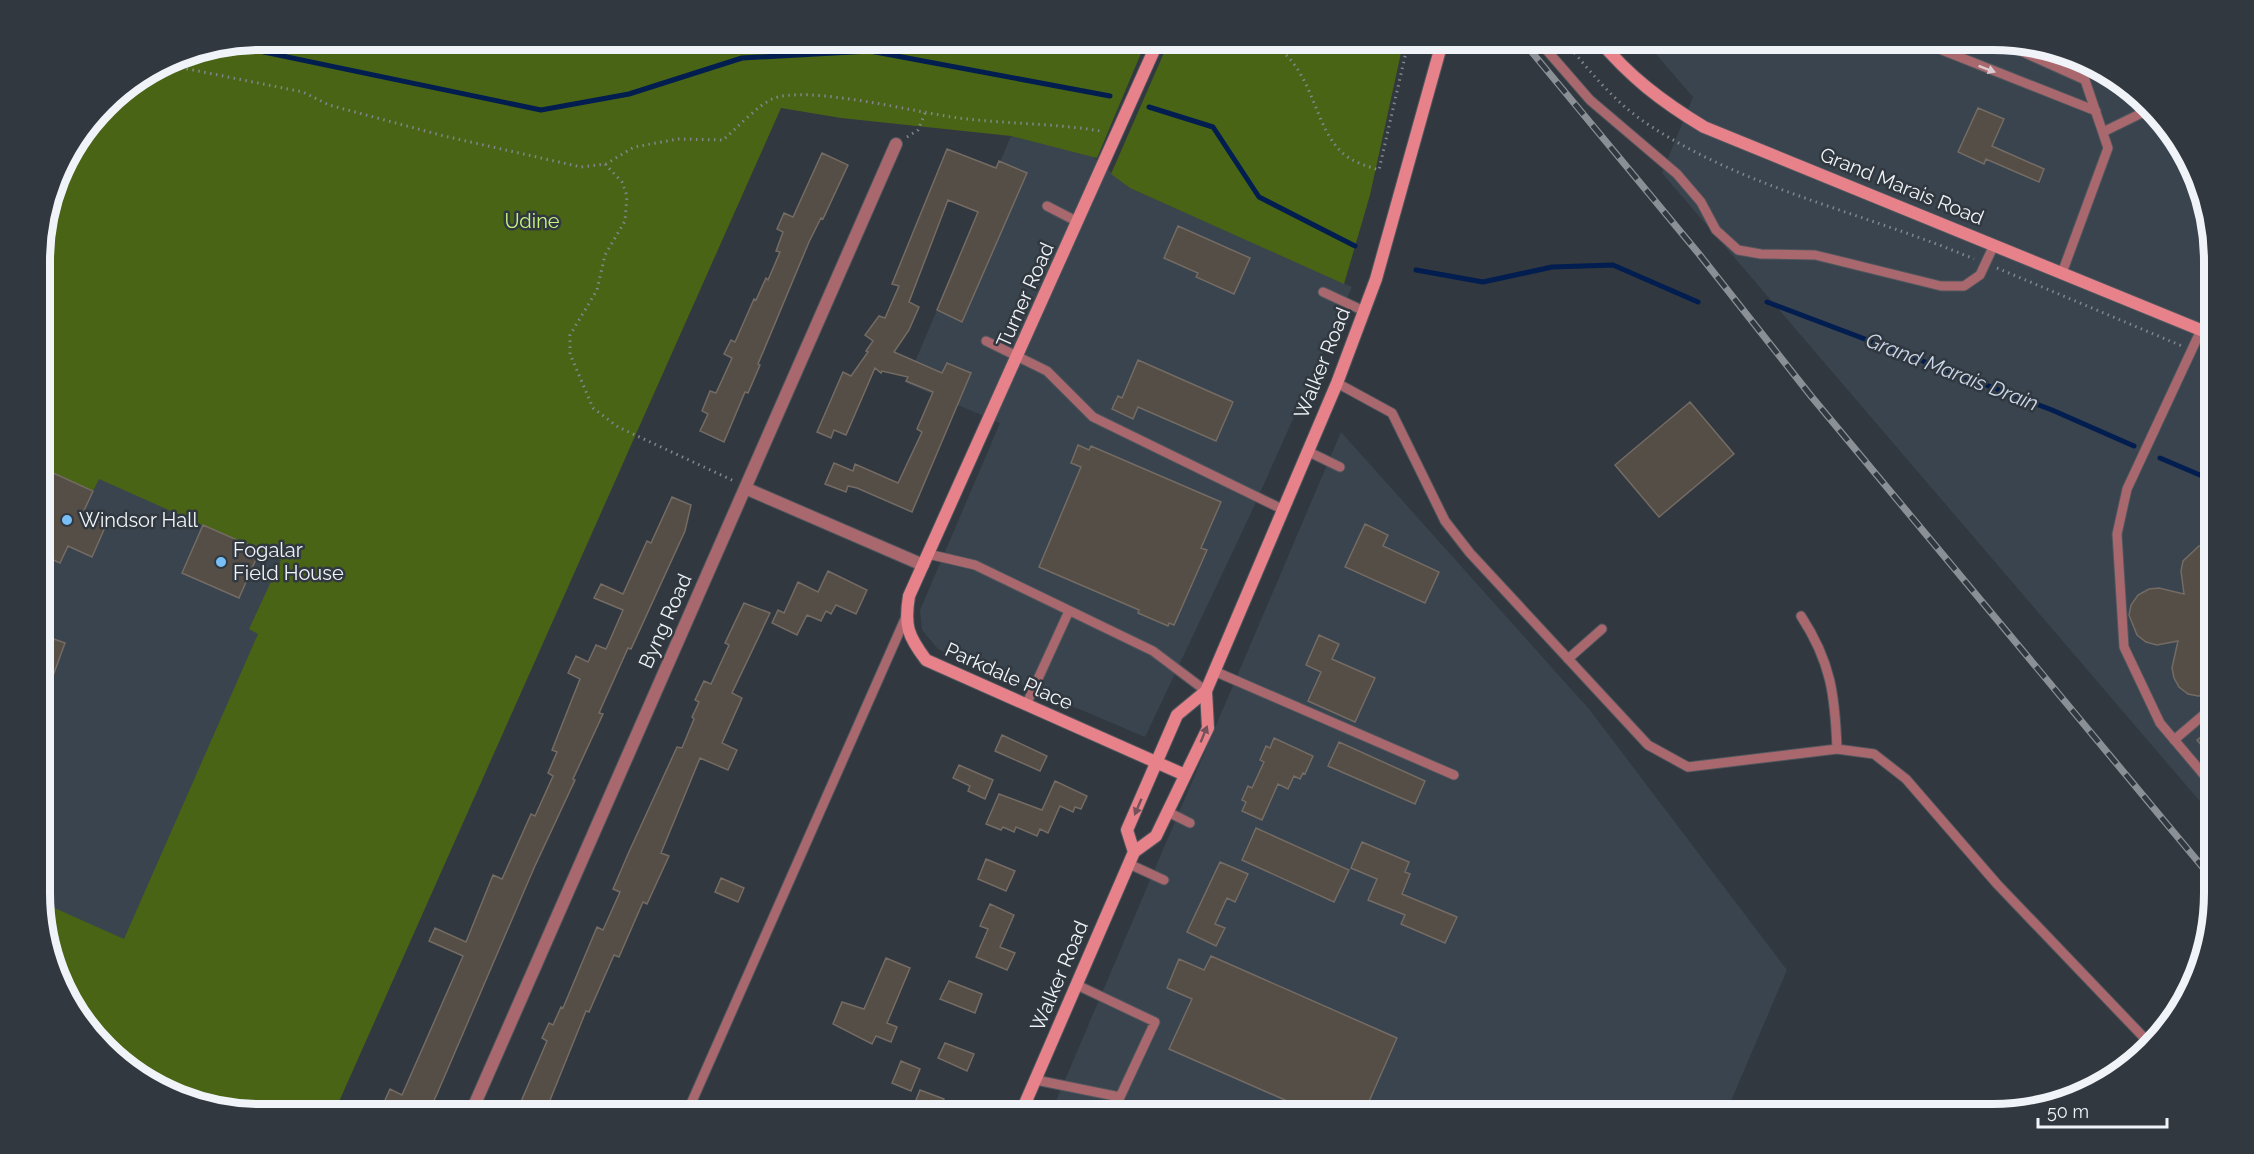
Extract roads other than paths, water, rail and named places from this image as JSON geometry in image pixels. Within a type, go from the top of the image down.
[{"type":"street","name":"Turner Road","points":[[926,560],[1154,50]]},
{"type":"street","name":"Walker Road","points":[[1025,1105],[1131,858],[1156,836],[1208,728],[1206,691],[1337,383],[1364,311],[1395,216],[1440,50]]},
{"type":"street","name":"Grand Marais Road","points":[[1607,50],[1622,67],[1660,101],[1704,127],[2204,331]]},
{"type":"street","name":"Byng Road","points":[[474,1105],[896,144]]},
{"type":"street","points":[[745,488],[926,560],[909,596],[905,619]]},
{"type":"street","name":"Parkdale Place","points":[[905,619],[912,642],[927,660],[1185,775]]},
{"type":"street","name":"Walker Road","points":[[1131,858],[1127,830],[1177,715],[1206,691]]},
{"type":"lane","points":[[1547,50],[1590,100],[1677,174],[1701,202],[1716,230],[1738,250],[1761,254],[1815,255],[1941,286],[1964,286],[1980,275],[1994,245]]},
{"type":"lane","points":[[1938,50],[2096,111]]},
{"type":"lane","points":[[2021,51],[2085,80],[2108,148],[2062,273]]},
{"type":"lane","points":[[2103,132],[2141,109]]},
{"type":"lane","points":[[1047,206],[1078,222]]},
{"type":"lane","points":[[1323,292],[1364,311]]},
{"type":"lane","points":[[2201,330],[2127,489],[2117,534],[2124,647],[2160,723],[2204,775]]},
{"type":"lane","points":[[986,341],[1047,371],[1093,417],[1282,509]]},
{"type":"lane","points":[[1337,383],[1392,413],[1444,521],[1470,553],[1648,745],[1688,766],[1837,749],[1874,754],[1906,779],[1997,884],[2146,1040]]},
{"type":"lane","points":[[1307,451],[1340,467]]},
{"type":"lane","points":[[926,560],[975,565],[1153,651],[1206,691]]},
{"type":"lane","points":[[1026,705],[1069,611]]},
{"type":"lane","points":[[1801,616],[1819,643],[1835,698],[1837,749]]},
{"type":"lane","points":[[691,1105],[905,619]]},
{"type":"lane","points":[[1568,659],[1602,629]]},
{"type":"lane","points":[[1214,671],[1454,776]]},
{"type":"lane","points":[[2174,740],[2204,714]]},
{"type":"lane","points":[[1168,812],[1190,823]]},
{"type":"lane","points":[[1131,858],[1164,880]]},
{"type":"lane","points":[[1036,1080],[1120,1096],[1155,1022],[1077,985]]},
{"type":"waterway","name":"Grand Marais Drain","points":[[254,50],[541,110],[629,94],[742,58],[870,51],[1110,96]]},
{"type":"waterway","name":"Grand Marais Drain","points":[[1149,107],[1213,127],[1259,197],[1355,246]]},
{"type":"waterway","name":"Grand Marais Drain","points":[[1416,270],[1483,282],[1552,267],[1613,265],[1698,302]]},
{"type":"waterway","name":"Grand Marais Drain","points":[[1767,302],[2052,410],[2134,446]]},
{"type":"waterway","name":"Grand Marais Drain","points":[[2160,458],[2204,477]]},
{"type":"railway","points":[[1530,50],[1699,254],[1811,396],[2204,869]]},
{"type":"place","name":"Windsor Hall","points":[[67,520]]},
{"type":"place","name":"Fogalar Field House","points":[[221,562]]},
{"type":"park label","name":"Udine","points":[[532,221]]}]
